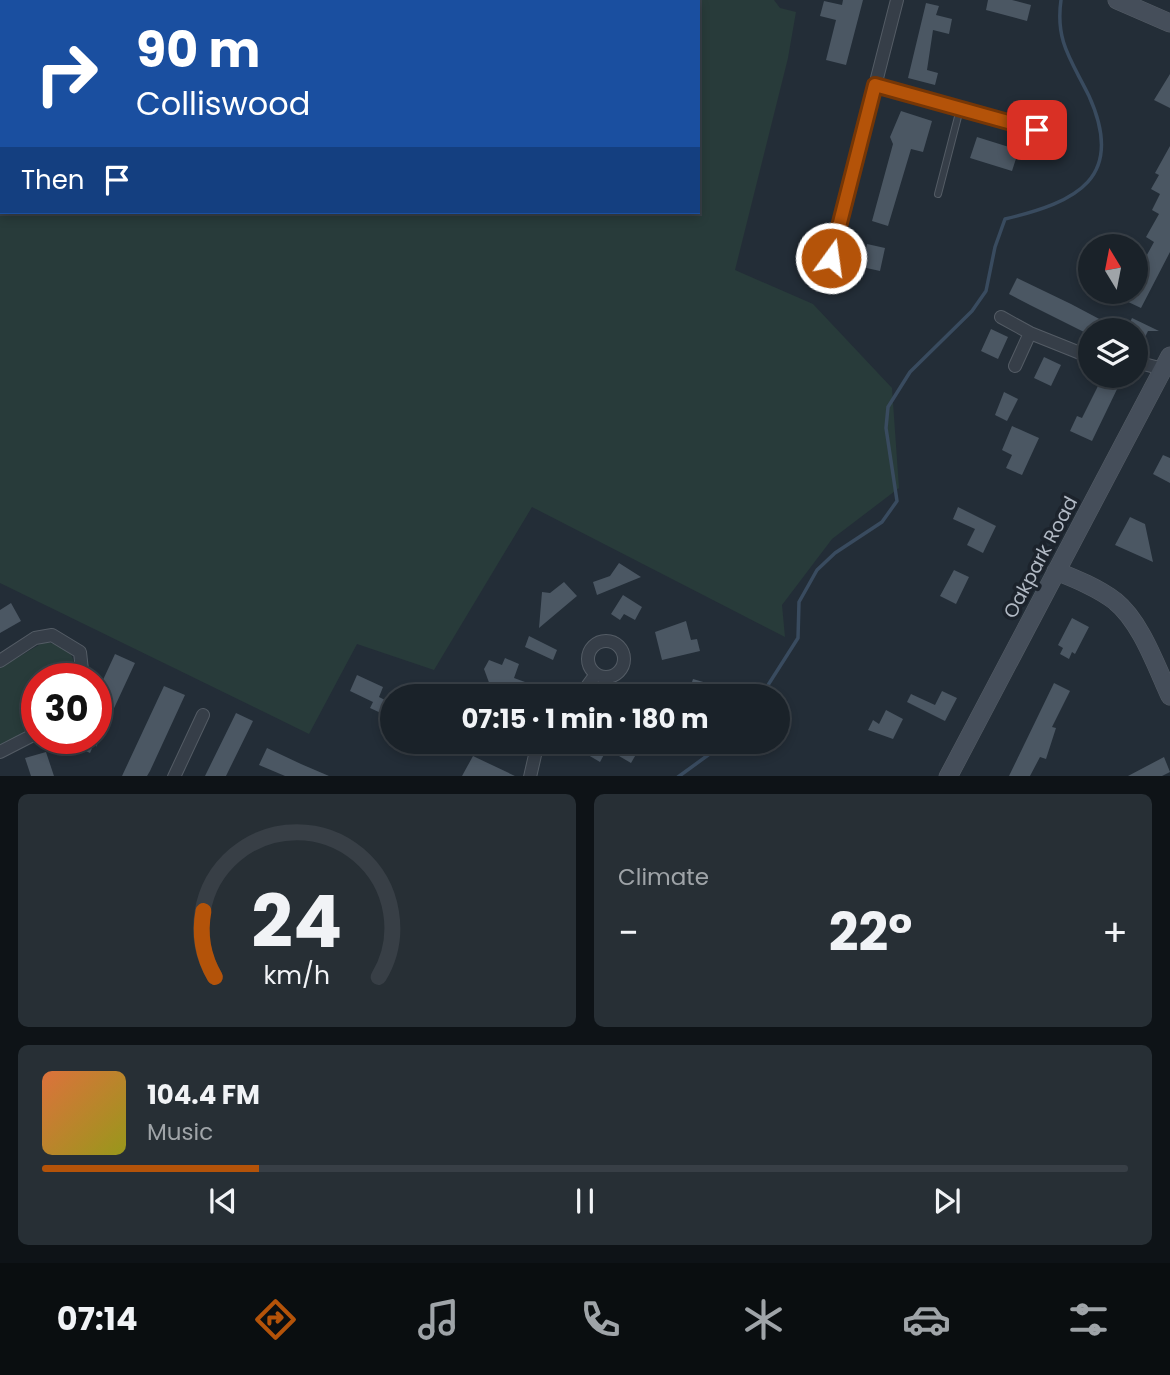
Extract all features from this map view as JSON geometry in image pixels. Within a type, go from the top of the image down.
[{"type":"main road","points":[[1117,0],[1170,23]]},
{"type":"main road","name":"Oakpark Road","points":[[948,776],[1166,363]]},
{"type":"main road","points":[[1056,570],[1096,589],[1121,607],[1133,624],[1170,696]]},
{"type":"street","points":[[831,258],[897,0]]},
{"type":"street","points":[[875,85],[1037,130]]},
{"type":"street","points":[[1000,317],[1030,333],[1078,352]]},
{"type":"street","points":[[1015,366],[1030,333]]},
{"type":"street","points":[[1148,362],[1166,363]]},
{"type":"street","points":[[0,661],[35,638],[52,635],[80,652],[81,663]]},
{"type":"street","points":[[589,684],[596,674]]},
{"type":"street","points":[[174,776],[203,715]]},
{"type":"street","points":[[0,752],[21,741]]},
{"type":"street","points":[[530,776],[535,754]]},
{"type":"lane","points":[[937,194],[960,109]]},
{"type":"green space","points":[[700,0],[774,0],[780,8],[796,12],[788,58],[735,270],[813,304],[892,388],[899,488],[832,539],[782,605],[785,637],[532,507],[434,670],[357,644],[309,734],[0,583],[0,214],[700,214]]},
{"type":"green space","points":[[44,642],[65,649],[74,663],[21,663],[21,735],[0,746],[0,668]]},
{"type":"building","points":[[843,0],[863,0],[846,65],[826,60],[836,20],[820,16],[824,1],[842,5]]},
{"type":"building","points":[[988,0],[1012,0],[1031,5],[1027,21],[986,10]]},
{"type":"building","points":[[926,3],[939,6],[936,15],[952,19],[949,34],[933,30],[927,70],[938,73],[935,85],[908,78]]},
{"type":"building","points":[[1170,74],[1170,108],[1154,100]]},
{"type":"building","points":[[901,111],[932,121],[923,152],[911,149],[888,226],[872,221],[893,144],[890,137]]},
{"type":"building","points":[[1013,134],[1023,137],[1012,171],[970,158],[977,137],[1009,147]]},
{"type":"building","points":[[1170,146],[1170,252],[1148,294],[1148,253],[1154,242],[1148,238],[1148,234],[1159,214],[1152,210],[1160,194],[1151,189],[1159,175],[1155,173]]},
{"type":"building","points":[[867,244],[885,248],[880,271],[862,267]]},
{"type":"building","points":[[1017,278],[1097,318],[1078,318],[1078,329],[1009,294]]},
{"type":"building","points":[[991,329],[1008,337],[998,359],[981,351]]},
{"type":"building","points":[[1044,357],[1061,365],[1051,386],[1034,378]]},
{"type":"building","points":[[1097,388],[1118,388],[1092,441],[1070,431],[1077,416],[1082,418]]},
{"type":"building","points":[[1004,392],[1018,399],[1007,421],[995,415]]},
{"type":"building","points":[[1012,426],[1039,438],[1022,475],[1006,468],[1012,455],[1002,450]]},
{"type":"building","points":[[1163,455],[1170,458],[1170,483],[1153,474]]},
{"type":"building","points":[[958,507],[996,526],[983,553],[967,545],[975,529],[953,519]]},
{"type":"building","points":[[1130,517],[1145,524],[1153,562],[1115,545]]},
{"type":"building","points":[[619,563],[641,577],[597,595],[593,582],[610,576]]},
{"type":"building","points":[[954,570],[969,577],[956,604],[940,596]]},
{"type":"building","points":[[564,582],[577,596],[539,628],[542,592],[550,593]]},
{"type":"building","points":[[623,595],[642,607],[635,620],[624,614],[620,620],[611,614]]},
{"type":"building","points":[[11,603],[21,621],[0,633],[0,610]]},
{"type":"building","points":[[1072,618],[1089,627],[1075,654],[1072,652],[1069,659],[1060,654],[1063,648],[1058,645]]},
{"type":"building","points":[[686,621],[691,640],[697,639],[700,651],[662,660],[655,632]]},
{"type":"building","points":[[529,636],[557,650],[553,660],[525,647]]},
{"type":"building","points":[[115,654],[135,663],[112,713],[112,663]]},
{"type":"building","points":[[505,658],[519,664],[514,678],[525,682],[524,684],[490,684],[484,669],[489,660],[502,665]]},
{"type":"building","points":[[357,675],[380,686],[380,713],[370,708],[373,702],[350,691]]},
{"type":"building","points":[[693,679],[710,684],[691,684]]},
{"type":"building","points":[[1054,683],[1070,691],[1052,727],[1056,728],[1046,759],[1040,757],[1030,776],[1009,776]]},
{"type":"building","points":[[164,686],[185,695],[150,771],[147,776],[122,776]]},
{"type":"building","points":[[942,691],[957,698],[945,721],[907,702],[911,694],[935,705]]},
{"type":"building","points":[[886,710],[903,719],[893,739],[868,730],[873,720],[879,724]]},
{"type":"building","points":[[236,713],[253,721],[226,776],[205,776]]},
{"type":"building","points":[[267,748],[329,776],[285,776],[259,765]]},
{"type":"building","points":[[47,754],[54,776],[31,776],[25,758]]},
{"type":"building","points":[[586,754],[604,754],[600,762]]},
{"type":"building","points":[[616,754],[636,754],[631,763]]},
{"type":"building","points":[[473,756],[515,776],[462,776]]},
{"type":"building","points":[[1164,757],[1170,772],[1162,776],[1128,776]]},
{"type":"waterway","points":[[769,684],[798,638],[799,602],[817,570],[835,553],[882,522],[897,501],[886,428],[888,407],[910,372],[972,311],[986,291],[995,247],[1005,219],[1054,204],[1073,194],[1088,182],[1098,166],[1102,147],[1099,124],[1089,96],[1066,51],[1060,28],[1061,0]]},
{"type":"waterway","points":[[679,776],[710,754]]},
{"type":"route","points":[[831,258],[875,85],[1037,130]]}]
